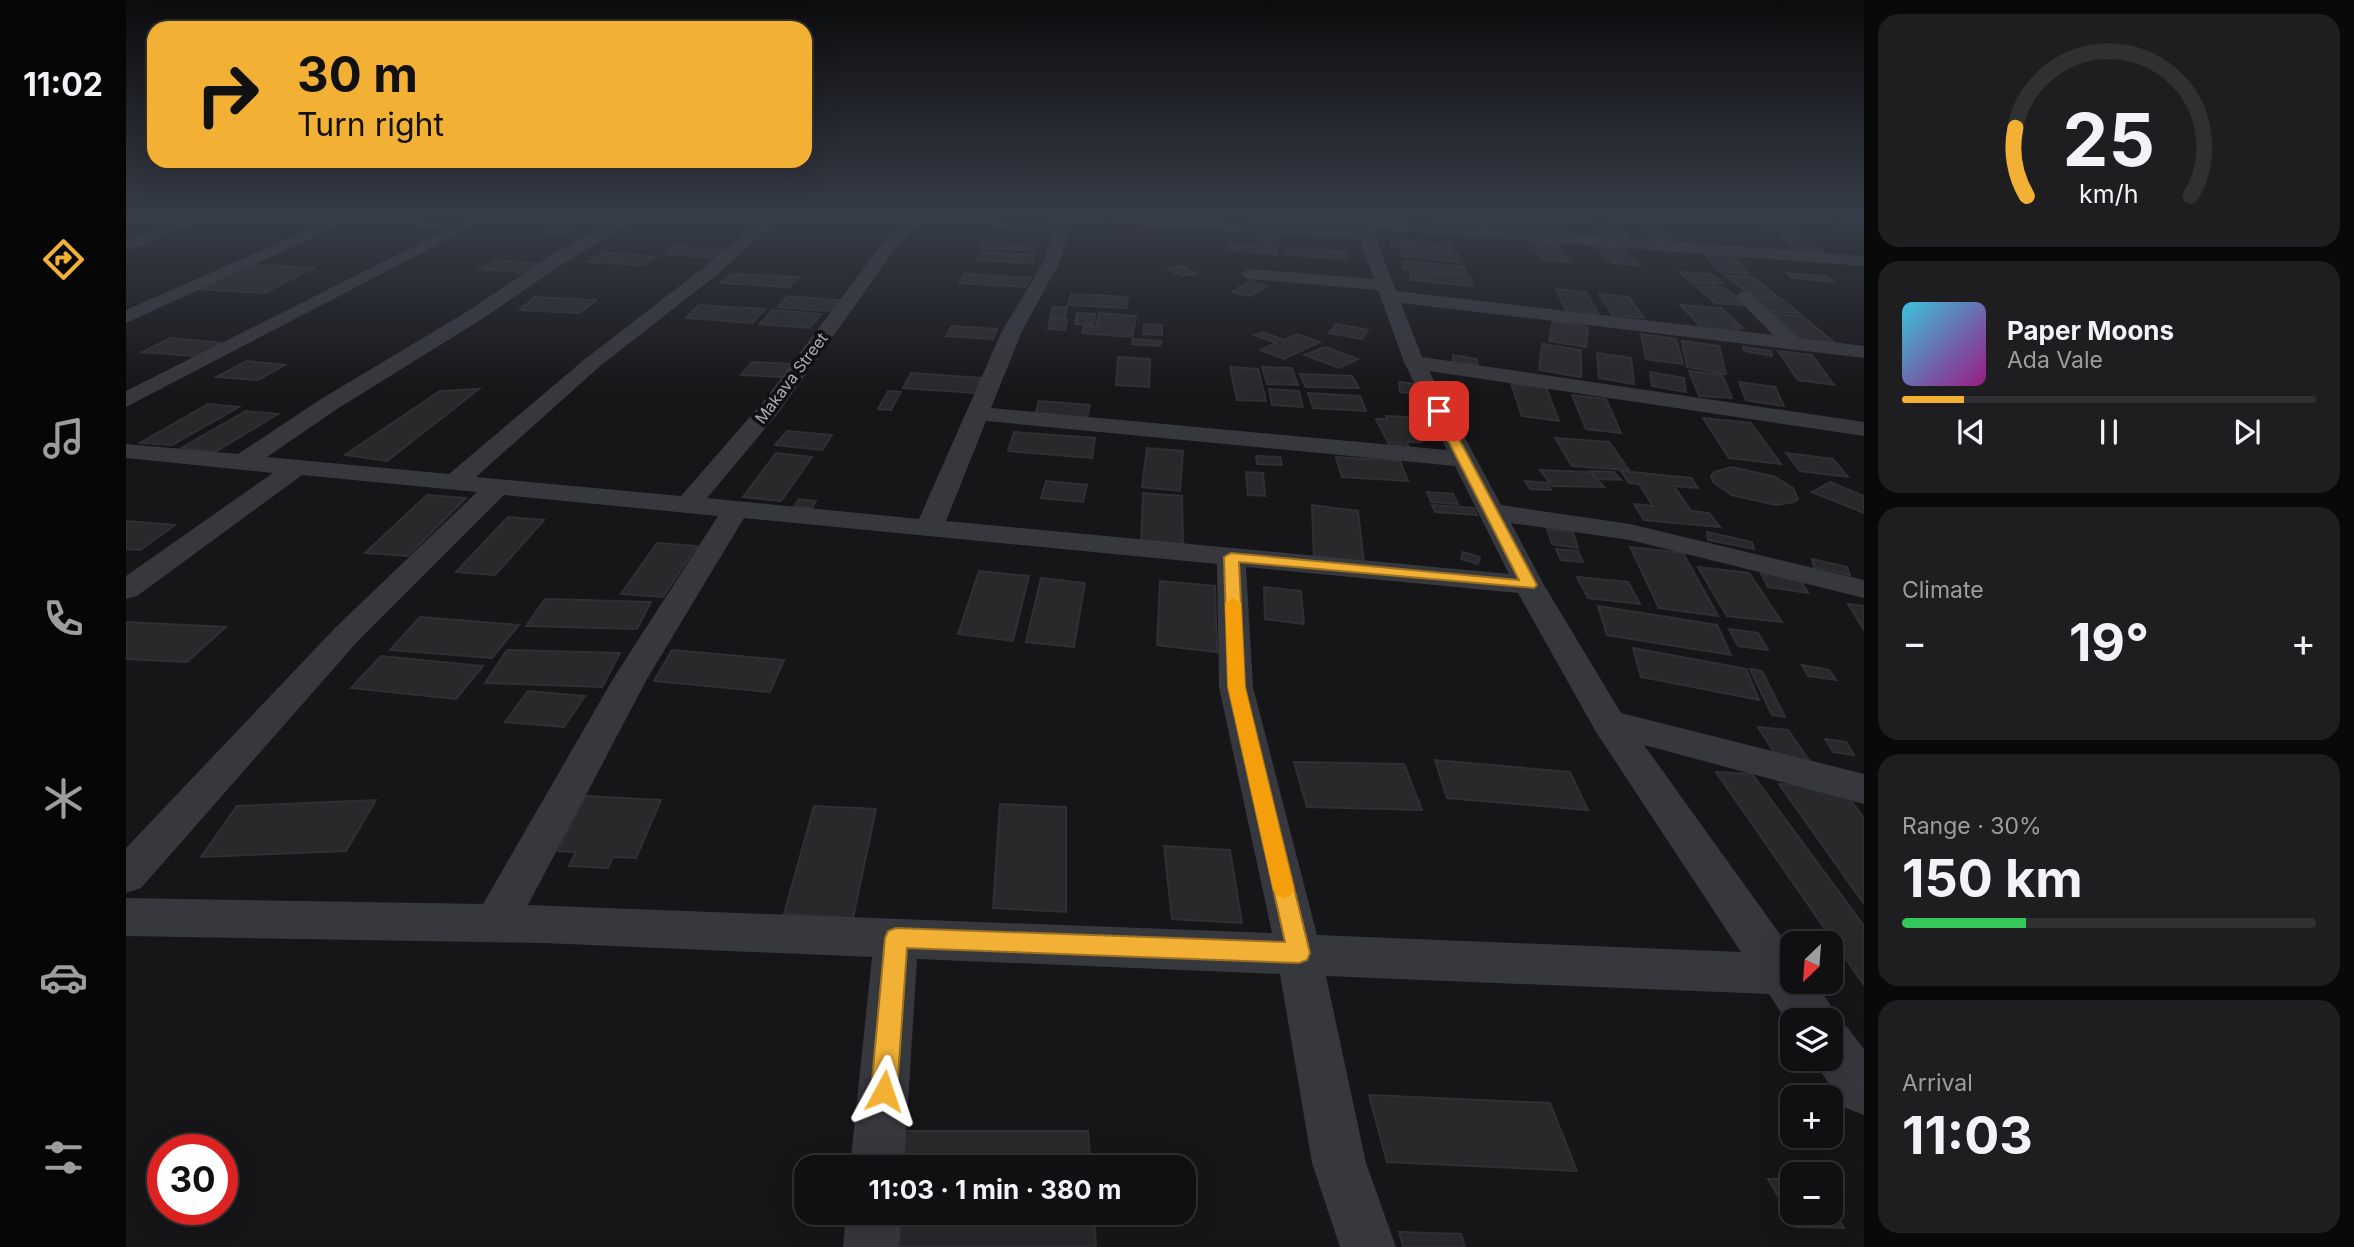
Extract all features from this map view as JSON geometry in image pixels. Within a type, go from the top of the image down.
[{"type":"street","points":[[126,317],[218,276]]},
{"type":"street","points":[[126,400],[371,276]]},
{"type":"street","points":[[242,463],[329,404],[475,315],[533,276]]},
{"type":"street","points":[[454,482],[592,363],[704,276]]},
{"type":"street","name":"Makava Street","points":[[687,505],[771,407],[867,276]]},
{"type":"street","points":[[929,528],[1012,331],[1044,276]]},
{"type":"street","points":[[1267,276],[1864,352]]},
{"type":"street","points":[[1382,276],[1414,362],[1529,585],[1609,723],[1804,1008]]},
{"type":"street","points":[[1744,296],[1792,343]]},
{"type":"street","points":[[1414,362],[1864,429]]},
{"type":"street","points":[[976,413],[1464,459]]},
{"type":"street","points":[[126,451],[1529,585]]},
{"type":"street","points":[[126,590],[294,469]]},
{"type":"street","points":[[126,876],[346,635],[496,488]]},
{"type":"street","points":[[495,924],[630,679],[735,510]]},
{"type":"street","points":[[1491,512],[1630,532],[1864,589]]},
{"type":"street","points":[[1231,557],[1236,687],[1299,953],[1339,1163],[1368,1247]]},
{"type":"street","points":[[1609,723],[1864,789]]},
{"type":"street","points":[[126,917],[495,924],[1299,953],[1779,974]]},
{"type":"street","points":[[878,1155],[896,938]]},
{"type":"street","points":[[1843,1062],[1864,1090]]},
{"type":"street","points":[[871,1247],[873,1225]]},
{"type":"building","points":[[223,276],[297,276],[265,293],[197,289]]},
{"type":"building","points":[[729,276],[799,277],[789,287],[721,283]]},
{"type":"building","points":[[963,276],[1030,278],[1026,287],[959,283]]},
{"type":"building","points":[[1411,276],[1471,277],[1473,286],[1411,280]]},
{"type":"building","points":[[1684,276],[1714,276],[1723,283],[1713,283],[1716,285],[1691,282]]},
{"type":"building","points":[[1727,276],[1755,278],[1779,298],[1751,296]]},
{"type":"building","points":[[1790,276],[1820,276],[1828,277],[1833,282]]},
{"type":"building","points":[[1249,281],[1267,286],[1250,296],[1232,292]]},
{"type":"building","points":[[1696,286],[1724,288],[1745,305],[1715,303]]},
{"type":"building","points":[[1556,289],[1586,292],[1598,313],[1566,310]]},
{"type":"building","points":[[1071,294],[1128,297],[1126,308],[1068,305]]},
{"type":"building","points":[[1599,294],[1629,297],[1644,318],[1613,315]]},
{"type":"building","points":[[788,296],[847,301],[838,312],[778,307]]},
{"type":"building","points":[[534,297],[596,300],[580,313],[520,310]]},
{"type":"building","points":[[1754,298],[1783,300],[1799,313],[1768,311]]},
{"type":"building","points":[[699,305],[765,309],[752,323],[686,318]]},
{"type":"building","points":[[1680,305],[1721,308],[1743,328],[1735,327],[1742,334],[1706,332]]},
{"type":"building","points":[[1053,307],[1067,307],[1065,318],[1050,317]]},
{"type":"building","points":[[772,310],[821,314],[810,328],[760,324]]},
{"type":"building","points":[[1077,313],[1095,314],[1093,325],[1075,324]]},
{"type":"building","points":[[1099,313],[1136,316],[1132,337],[1082,333],[1084,326],[1096,327]]},
{"type":"building","points":[[1770,314],[1802,316],[1835,343],[1800,340]]},
{"type":"building","points":[[1050,319],[1067,319],[1065,330],[1048,329]]},
{"type":"building","points":[[1553,321],[1588,327],[1586,347],[1549,341]]},
{"type":"building","points":[[1144,324],[1162,325],[1162,335],[1143,334]]},
{"type":"building","points":[[1336,324],[1368,330],[1362,339],[1329,333]]},
{"type":"building","points":[[952,326],[997,329],[993,339],[946,336]]},
{"type":"building","points":[[1262,332],[1284,340],[1297,334],[1320,342],[1284,359],[1260,350],[1276,343],[1254,335]]},
{"type":"building","points":[[1641,334],[1676,339],[1683,364],[1646,359]]},
{"type":"building","points":[[171,338],[230,344],[206,357],[142,352]]},
{"type":"building","points":[[1133,339],[1161,341],[1160,346],[1132,344]]},
{"type":"building","points":[[1682,341],[1719,346],[1726,374],[1687,367]]},
{"type":"building","points":[[1542,344],[1581,350],[1581,377],[1539,370]]},
{"type":"building","points":[[1325,347],[1358,359],[1339,368],[1305,355]]},
{"type":"building","points":[[1743,347],[1771,351],[1772,356],[1744,351]]},
{"type":"building","points":[[1778,351],[1812,355],[1834,385],[1798,380]]},
{"type":"building","points":[[1597,353],[1631,358],[1634,384],[1599,378]]},
{"type":"building","points":[[1453,355],[1477,359],[1478,365],[1453,362]]},
{"type":"building","points":[[1118,357],[1150,359],[1149,387],[1116,385]]},
{"type":"building","points":[[247,361],[285,365],[258,380],[216,377]]},
{"type":"building","points":[[752,362],[792,364],[783,377],[741,375]]},
{"type":"building","points":[[1230,367],[1258,369],[1266,401],[1237,400]]},
{"type":"building","points":[[1262,367],[1292,368],[1298,385],[1267,384]]},
{"type":"building","points":[[1689,371],[1722,375],[1732,398],[1699,396]]},
{"type":"building","points":[[1650,372],[1684,378],[1686,392],[1652,386]]},
{"type":"building","points":[[911,373],[981,378],[975,393],[903,388]]},
{"type":"building","points":[[1300,374],[1352,376],[1359,388],[1306,387]]},
{"type":"building","points":[[1399,382],[1416,384],[1418,394],[1400,392]]},
{"type":"building","points":[[1739,382],[1775,387],[1784,406],[1746,400]]},
{"type":"building","points":[[1511,383],[1546,387],[1559,421],[1522,416]]},
{"type":"building","points":[[479,389],[387,461],[345,455],[440,391]]},
{"type":"building","points":[[1269,389],[1299,391],[1303,407],[1272,405]]},
{"type":"building","points":[[888,391],[901,392],[891,410],[878,409]]},
{"type":"building","points":[[1308,393],[1360,396],[1366,411],[1313,408]]},
{"type":"building","points":[[1572,395],[1606,399],[1621,433],[1586,429]]},
{"type":"building","points":[[1039,401],[1090,405],[1086,422],[1034,418]]},
{"type":"building","points":[[208,404],[239,407],[172,445],[140,443]]},
{"type":"building","points":[[246,411],[278,414],[215,452],[181,448]]},
{"type":"building","points":[[1386,416],[1428,418],[1434,427],[1412,426],[1421,442],[1406,442],[1409,447],[1390,446],[1376,419],[1387,419]]},
{"type":"building","points":[[1703,418],[1751,423],[1781,464],[1729,458]]},
{"type":"building","points":[[787,431],[832,435],[822,450],[775,445]]},
{"type":"building","points":[[1014,432],[1095,438],[1092,458],[1008,451]]},
{"type":"building","points":[[1555,438],[1609,442],[1629,470],[1572,466]]},
{"type":"building","points":[[1147,448],[1183,451],[1180,491],[1142,487]]},
{"type":"building","points":[[776,453],[812,457],[781,501],[743,497]]},
{"type":"building","points":[[1786,453],[1833,459],[1848,477],[1800,471]]},
{"type":"building","points":[[1256,456],[1280,457],[1282,465],[1257,464]]},
{"type":"building","points":[[1336,457],[1400,461],[1408,481],[1342,477]]},
{"type":"building","points":[[1732,467],[1775,477],[1793,488],[1798,499],[1776,505],[1732,495],[1713,482],[1711,476],[1714,472]]},
{"type":"building","points":[[1540,470],[1590,472],[1604,487],[1552,486]]},
{"type":"building","points":[[1591,471],[1614,472],[1621,480],[1598,479]]},
{"type":"building","points":[[1621,471],[1691,478],[1698,488],[1674,486],[1691,511],[1709,513],[1720,527],[1644,520],[1634,504],[1653,506],[1639,484],[1629,483]]},
{"type":"building","points":[[1246,472],[1263,473],[1265,496],[1248,495]]},
{"type":"building","points":[[1046,481],[1087,485],[1083,502],[1041,498]]},
{"type":"building","points":[[1525,481],[1547,483],[1551,490],[1530,489]]},
{"type":"building","points":[[1830,482],[1864,496],[1864,513],[1812,492]]},
{"type":"building","points":[[1427,492],[1453,494],[1458,504],[1431,502]]},
{"type":"building","points":[[1143,493],[1182,496],[1183,548],[1141,545]]},
{"type":"building","points":[[427,495],[466,498],[408,556],[365,553]]},
{"type":"building","points":[[799,499],[816,501],[812,508],[794,506]]},
{"type":"building","points":[[1312,505],[1358,511],[1364,563],[1314,557]]},
{"type":"building","points":[[1432,505],[1474,508],[1477,515],[1435,512]]},
{"type":"building","points":[[508,517],[544,520],[495,575],[456,572]]},
{"type":"building","points":[[126,521],[175,525],[140,550],[126,549]]},
{"type":"building","points":[[1547,529],[1573,533],[1578,548],[1552,544]]},
{"type":"building","points":[[1707,532],[1752,542],[1754,549],[1708,540]]},
{"type":"building","points":[[657,543],[697,546],[663,597],[621,594]]},
{"type":"building","points":[[1630,547],[1683,553],[1718,616],[1659,608]]},
{"type":"building","points":[[1556,549],[1578,551],[1583,562],[1561,560]]},
{"type":"building","points":[[1463,552],[1480,557],[1478,564],[1461,559]]},
{"type":"building","points":[[1812,559],[1847,567],[1850,575],[1814,567]]},
{"type":"building","points":[[1698,567],[1749,573],[1782,622],[1727,616]]},
{"type":"building","points":[[979,571],[1029,576],[1013,641],[958,634]]},
{"type":"building","points":[[1761,573],[1800,579],[1808,593],[1768,587]]},
{"type":"building","points":[[1577,577],[1628,582],[1640,604],[1588,598]]},
{"type":"building","points":[[1041,578],[1085,583],[1074,647],[1026,642]]},
{"type":"building","points":[[1160,581],[1215,586],[1217,652],[1157,645]]},
{"type":"building","points":[[1264,587],[1301,591],[1304,624],[1265,619]]},
{"type":"building","points":[[545,599],[651,602],[637,629],[526,626]]},
{"type":"building","points":[[1848,604],[1864,606],[1864,630]]},
{"type":"building","points":[[1598,606],[1717,625],[1731,655],[1607,635]]},
{"type":"building","points":[[420,617],[519,625],[492,658],[390,650]]},
{"type":"building","points":[[126,622],[226,627],[187,662],[126,659]]},
{"type":"building","points":[[1729,629],[1758,633],[1768,650],[1738,646]]},
{"type":"building","points":[[1633,648],[1746,669],[1759,700],[1641,677]]},
{"type":"building","points":[[507,650],[620,653],[602,687],[485,683]]},
{"type":"building","points":[[672,650],[784,660],[770,692],[654,681]]},
{"type":"building","points":[[381,656],[483,666],[456,699],[351,688]]},
{"type":"building","points":[[1802,665],[1829,670],[1836,680],[1808,676]]},
{"type":"building","points":[[1750,669],[1762,671],[1785,717],[1772,715]]},
{"type":"building","points":[[528,691],[585,696],[564,727],[505,722]]},
{"type":"building","points":[[1758,727],[1788,730],[1809,760],[1777,757]]},
{"type":"building","points":[[1825,739],[1846,742],[1854,755],[1833,752]]},
{"type":"building","points":[[1435,760],[1570,772],[1588,810],[1447,798]]},
{"type":"building","points":[[1294,762],[1404,764],[1422,810],[1307,807]]},
{"type":"building","points":[[1716,772],[1752,774],[1864,926],[1864,985],[1843,955],[1843,931],[1826,931]]},
{"type":"building","points":[[1779,784],[1841,788],[1864,818],[1864,904]]},
{"type":"building","points":[[585,796],[661,800],[636,858],[613,857],[608,868],[569,866],[576,852],[558,851]]},
{"type":"building","points":[[376,800],[346,851],[201,857],[237,806]]},
{"type":"building","points":[[1000,804],[1066,807],[1066,912],[993,908]]},
{"type":"building","points":[[814,806],[876,809],[853,918],[784,914]]},
{"type":"building","points":[[1164,846],[1230,850],[1242,923],[1172,919]]},
{"type":"building","points":[[1369,1095],[1550,1103],[1577,1171],[1387,1162]]},
{"type":"building","points":[[895,1131],[1088,1131],[1090,1155],[894,1155]]},
{"type":"building","points":[[1768,1179],[1780,1179],[1780,1200]]},
{"type":"building","points":[[889,1225],[1095,1225],[1096,1247],[887,1247]]},
{"type":"building","points":[[1795,1225],[1842,1225],[1844,1228]]},
{"type":"building","points":[[1399,1232],[1461,1234],[1465,1247],[1403,1247]]},
{"type":"slow traffic","points":[[1233,603],[1236,687],[1284,889]]},
{"type":"route","points":[[884,1091],[896,938],[1299,953],[1236,687],[1231,557],[1529,585],[1439,411]]}]
